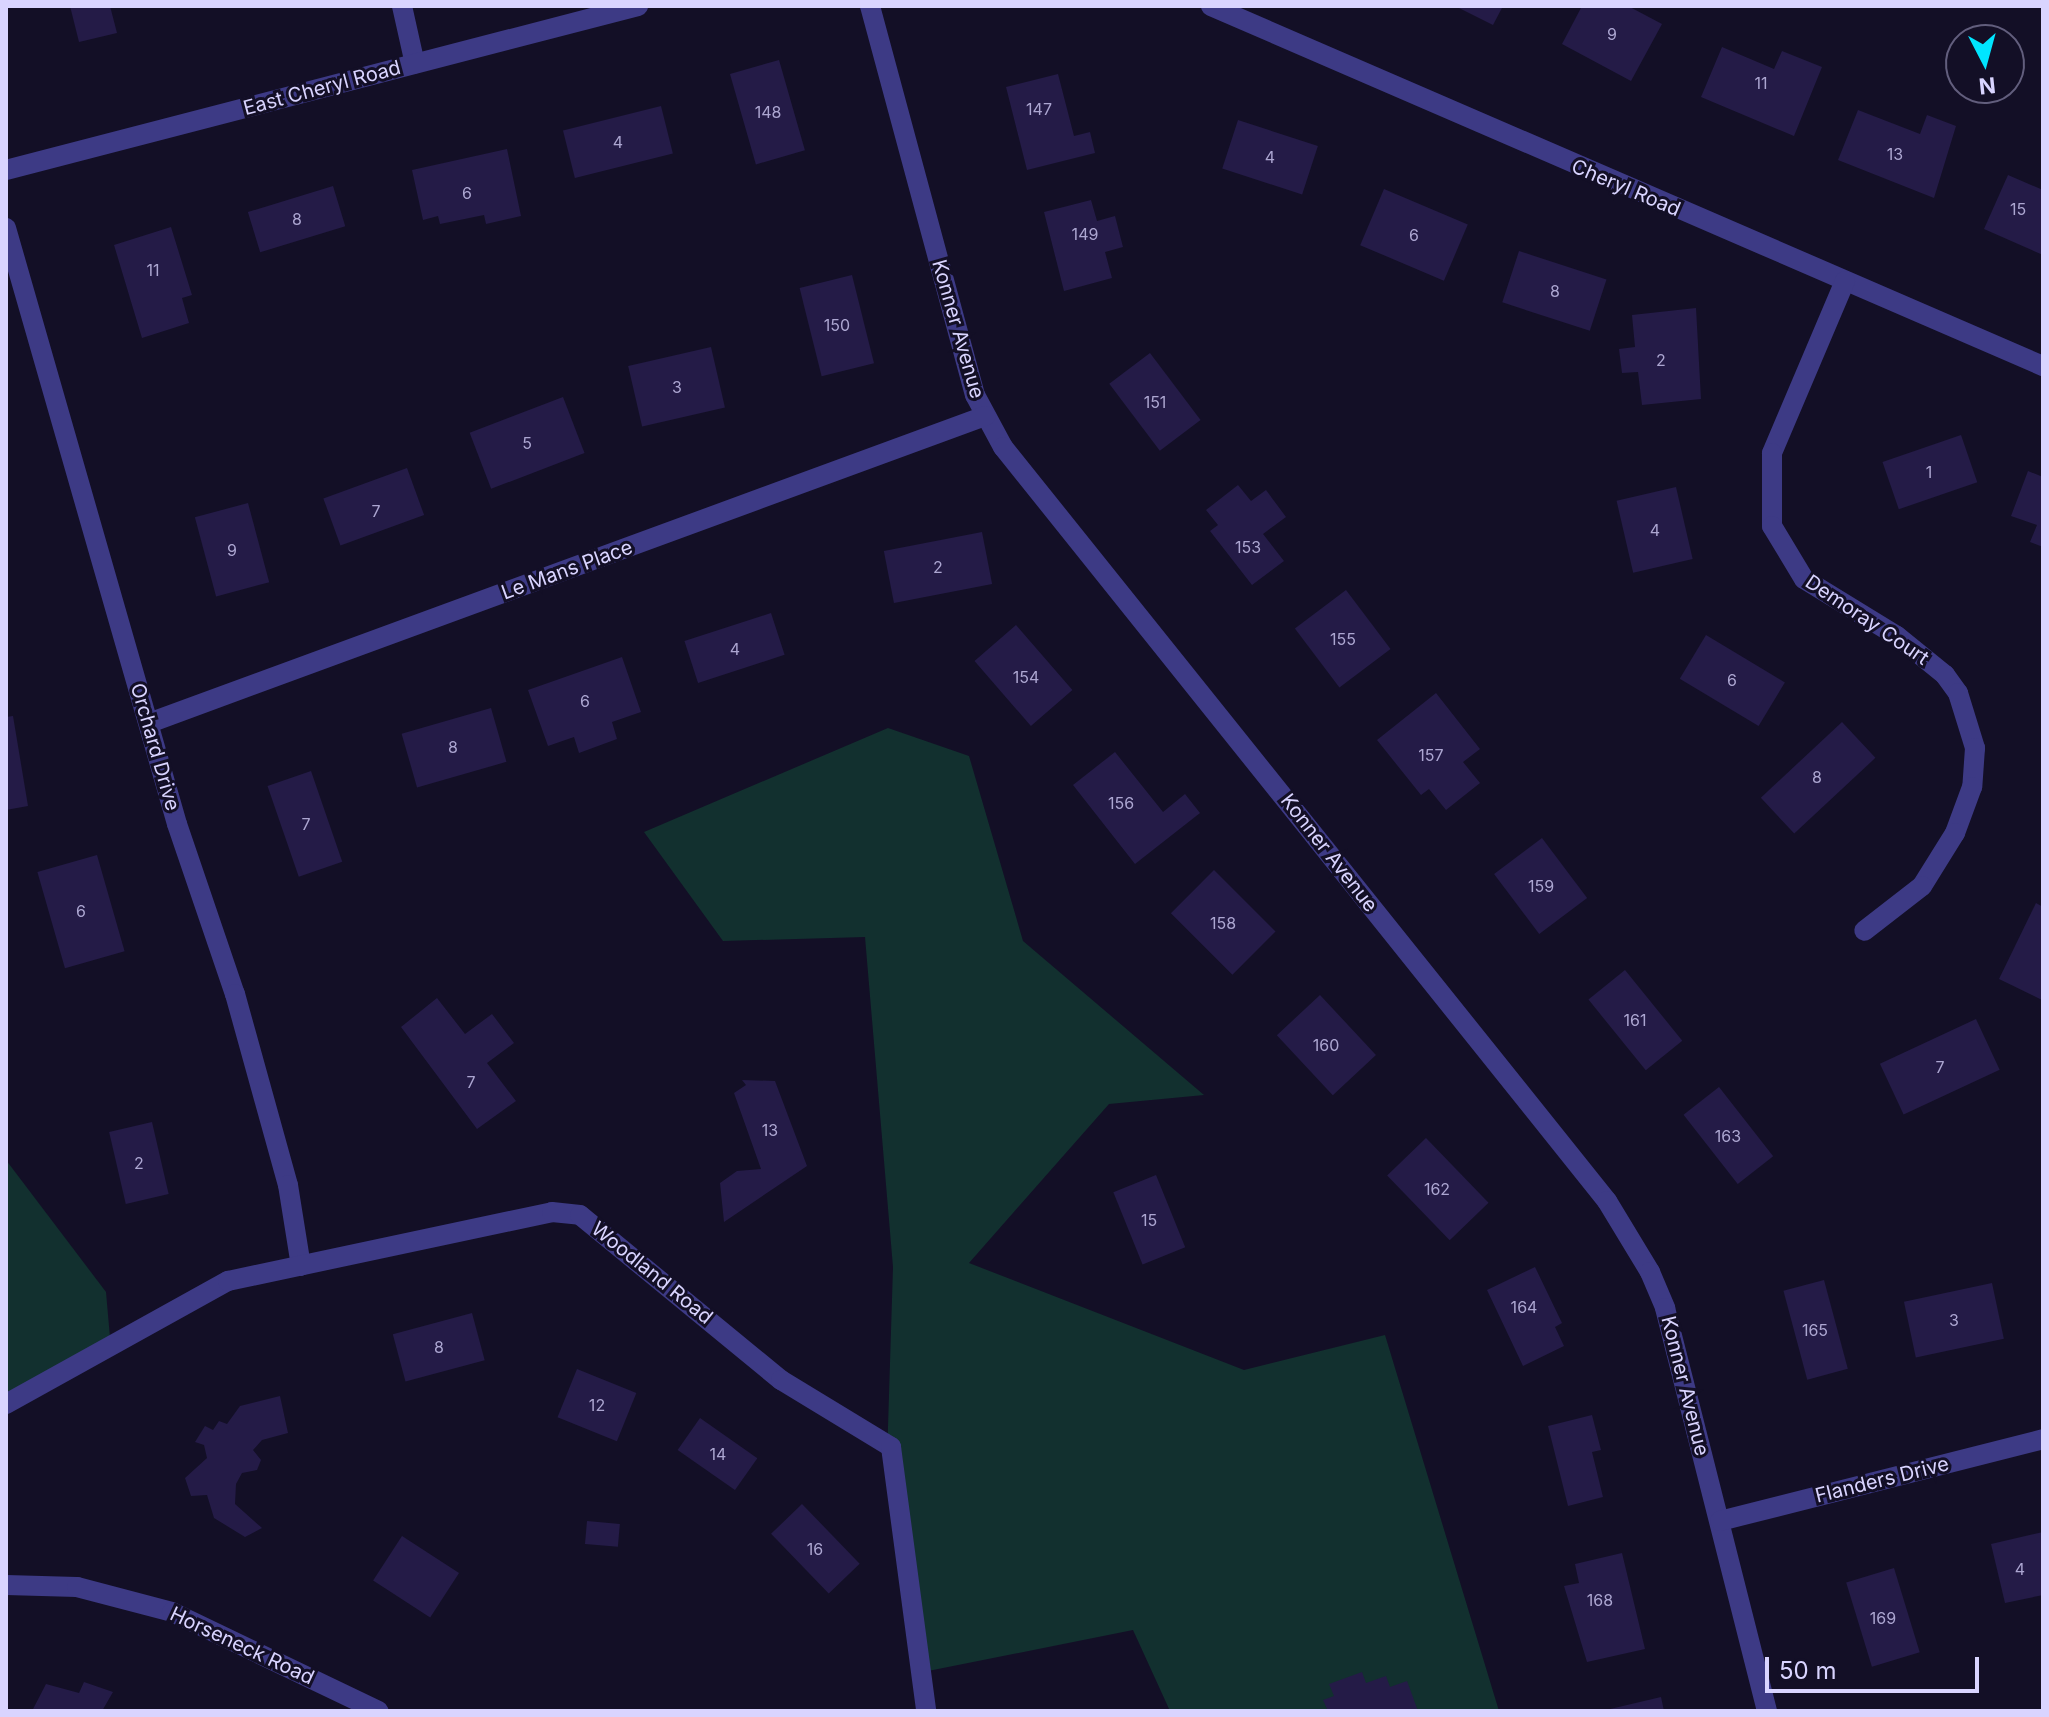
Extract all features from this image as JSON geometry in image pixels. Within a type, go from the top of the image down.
[{"type":"street","points":[[402,6],[415,64]]},
{"type":"street","name":"East Cheryl Road","points":[[6,170],[638,6]]},
{"type":"street","name":"Konner Avenue","points":[[870,6],[985,416],[1607,1201],[1665,1308],[1767,1711]]},
{"type":"street","name":"Cheryl Road","points":[[1211,6],[2043,366]]},
{"type":"street","name":"Orchard Drive","points":[[6,228],[149,723],[235,994],[288,1185],[301,1266]]},
{"type":"street","name":"Demoray Court","points":[[1845,281],[1772,453],[1772,526],[1804,579],[1918,650],[1945,675],[1958,693],[1975,748],[1972,787],[1955,833],[1922,886],[1864,931]]},
{"type":"street","name":"Le Mans Place","points":[[149,723],[985,416]]},
{"type":"street","name":"Woodland Road","points":[[6,1404],[215,1288],[301,1266],[552,1212],[580,1215],[603,1229],[781,1380],[891,1447],[926,1711]]},
{"type":"street","name":"Flanders Drive","points":[[1720,1521],[2043,1439]]},
{"type":"street","name":"Horseneck Road","points":[[6,1585],[77,1587],[172,1612],[379,1711]]},
{"type":"green space","points":[[888,728],[969,756],[1023,941],[1204,1095],[1109,1104],[969,1263],[1244,1370],[1385,1335],[1499,1711],[1170,1711],[1133,1630],[928,1671],[887,1459],[893,1267],[865,937],[723,941],[644,832]]},
{"type":"green space","points":[[6,1160],[106,1292],[111,1349],[6,1399]]},
{"type":"building","points":[[70,6],[110,6],[117,33],[79,42]]},
{"type":"building","points":[[1455,6],[1503,6],[1493,25]]},
{"type":"building","points":[[1582,6],[1628,6],[1662,24],[1631,81],[1562,44]]},
{"type":"building","points":[[1722,47],[1774,69],[1782,51],[1822,67],[1794,136],[1701,97]]},
{"type":"building","points":[[779,60],[805,150],[756,164],[730,74]]},
{"type":"building","points":[[1058,74],[1074,136],[1090,132],[1095,153],[1027,170],[1006,87]]},
{"type":"building","points":[[661,106],[673,154],[575,178],[563,130]]},
{"type":"building","points":[[1858,110],[1920,134],[1927,115],[1956,126],[1934,198],[1838,160]]},
{"type":"building","points":[[1238,120],[1318,146],[1302,194],[1222,169]]},
{"type":"building","points":[[507,149],[521,216],[486,224],[484,215],[440,224],[438,216],[423,220],[412,170]]},
{"type":"building","points":[[2008,175],[2043,190],[2043,255],[1984,229]]},
{"type":"building","points":[[333,186],[345,226],[260,252],[248,212]]},
{"type":"building","points":[[1384,189],[1468,225],[1444,281],[1360,245]]},
{"type":"building","points":[[1091,200],[1097,221],[1115,216],[1123,247],[1105,252],[1112,278],[1064,291],[1044,212]]},
{"type":"building","points":[[171,227],[192,295],[182,298],[189,323],[142,338],[114,245]]},
{"type":"building","points":[[1519,251],[1606,279],[1590,331],[1502,302]]},
{"type":"building","points":[[852,275],[874,363],[822,376],[800,288]]},
{"type":"building","points":[[1696,308],[1701,399],[1642,405],[1638,372],[1622,373],[1619,349],[1635,347],[1632,315]]},
{"type":"building","points":[[711,347],[725,407],[642,427],[628,366]]},
{"type":"building","points":[[1150,353],[1201,420],[1160,451],[1109,384]]},
{"type":"building","points":[[563,397],[585,453],[491,489],[470,433]]},
{"type":"building","points":[[1961,435],[1977,482],[1899,509],[1883,462]]},
{"type":"building","points":[[407,468],[424,515],[340,545],[323,498]]},
{"type":"building","points":[[2028,471],[2043,477],[2043,547],[2030,542],[2037,525],[2011,516]]},
{"type":"building","points":[[1238,485],[1251,501],[1266,490],[1286,517],[1263,534],[1284,561],[1252,585],[1210,531],[1218,525],[1206,510]]},
{"type":"building","points":[[1676,487],[1693,559],[1633,573],[1617,501]]},
{"type":"building","points":[[248,503],[269,582],[216,596],[195,517]]},
{"type":"building","points":[[982,532],[992,584],[894,603],[884,551]]},
{"type":"building","points":[[1346,590],[1391,649],[1339,688],[1295,629]]},
{"type":"building","points":[[771,613],[785,655],[698,683],[684,641]]},
{"type":"building","points":[[1016,625],[1072,690],[1031,726],[974,661]]},
{"type":"building","points":[[1706,635],[1785,682],[1759,726],[1680,679]]},
{"type":"building","points":[[622,657],[641,712],[612,722],[617,739],[579,753],[574,737],[548,746],[528,690]]},
{"type":"building","points":[[1436,693],[1480,749],[1463,762],[1480,783],[1446,810],[1429,789],[1421,795],[1377,740]]},
{"type":"building","points":[[491,708],[506,762],[417,787],[402,734]]},
{"type":"building","points":[[13,716],[28,806],[6,810],[6,717]]},
{"type":"building","points":[[1842,722],[1875,758],[1794,834],[1761,798]]},
{"type":"building","points":[[1115,752],[1163,812],[1185,794],[1200,813],[1135,864],[1073,785]]},
{"type":"building","points":[[311,771],[342,862],[299,877],[268,786]]},
{"type":"building","points":[[1542,838],[1587,898],[1539,934],[1494,874]]},
{"type":"building","points":[[97,855],[125,951],[65,968],[37,872]]},
{"type":"building","points":[[1214,870],[1276,932],[1232,975],[1171,913]]},
{"type":"building","points":[[2036,903],[2043,907],[2042,1000],[1999,979]]},
{"type":"building","points":[[1625,970],[1682,1041],[1646,1070],[1588,1000]]},
{"type":"building","points":[[1320,995],[1376,1055],[1333,1095],[1277,1035]]},
{"type":"building","points":[[437,998],[465,1034],[492,1014],[514,1043],[487,1063],[516,1101],[477,1129],[401,1027]]},
{"type":"building","points":[[1976,1019],[2000,1070],[1904,1115],[1880,1064]]},
{"type":"building","points":[[742,1080],[775,1081],[807,1166],[724,1222],[720,1183],[737,1171],[761,1169],[734,1093],[746,1085]]},
{"type":"building","points":[[1719,1087],[1773,1156],[1738,1184],[1684,1115]]},
{"type":"building","points":[[152,1122],[169,1194],[126,1204],[109,1132]]},
{"type":"building","points":[[1426,1138],[1489,1203],[1450,1240],[1387,1176]]},
{"type":"building","points":[[1156,1175],[1185,1247],[1143,1265],[1113,1192]]},
{"type":"building","points":[[1535,1267],[1562,1323],[1555,1327],[1564,1346],[1523,1366],[1487,1290]]},
{"type":"building","points":[[1824,1280],[1848,1369],[1807,1380],[1783,1291]]},
{"type":"building","points":[[1992,1283],[2004,1339],[1916,1357],[1904,1302]]},
{"type":"building","points":[[472,1313],[485,1360],[405,1382],[393,1334]]},
{"type":"building","points":[[577,1369],[636,1393],[617,1441],[558,1417]]},
{"type":"building","points":[[280,1396],[288,1433],[262,1440],[253,1450],[261,1460],[257,1470],[242,1473],[236,1484],[235,1504],[262,1528],[245,1537],[214,1518],[207,1495],[191,1496],[185,1478],[207,1458],[204,1445],[195,1442],[205,1426],[213,1430],[219,1421],[227,1424],[240,1406]]},
{"type":"building","points":[[1592,1415],[1601,1450],[1592,1452],[1603,1497],[1568,1506],[1548,1426]]},
{"type":"building","points":[[700,1418],[757,1458],[735,1490],[678,1450]]},
{"type":"building","points":[[802,1504],[860,1564],[829,1594],[771,1534]]},
{"type":"building","points":[[587,1521],[620,1524],[618,1547],[585,1544]]},
{"type":"building","points":[[2043,1532],[2043,1595],[2005,1603],[1991,1544]]},
{"type":"building","points":[[402,1536],[459,1573],[430,1617],[373,1580]]},
{"type":"building","points":[[1622,1553],[1645,1649],[1587,1662],[1564,1586],[1579,1583],[1575,1564]]},
{"type":"building","points":[[1894,1568],[1920,1652],[1872,1667],[1846,1583]]},
{"type":"building","points":[[1362,1672],[1366,1683],[1386,1676],[1390,1687],[1407,1681],[1418,1711],[1328,1711],[1323,1700],[1334,1696],[1329,1684]]},
{"type":"building","points":[[84,1682],[113,1692],[102,1711],[32,1711],[46,1684],[79,1693]]},
{"type":"building","points":[[1661,1697],[1664,1711],[1606,1711],[1606,1710]]}]
